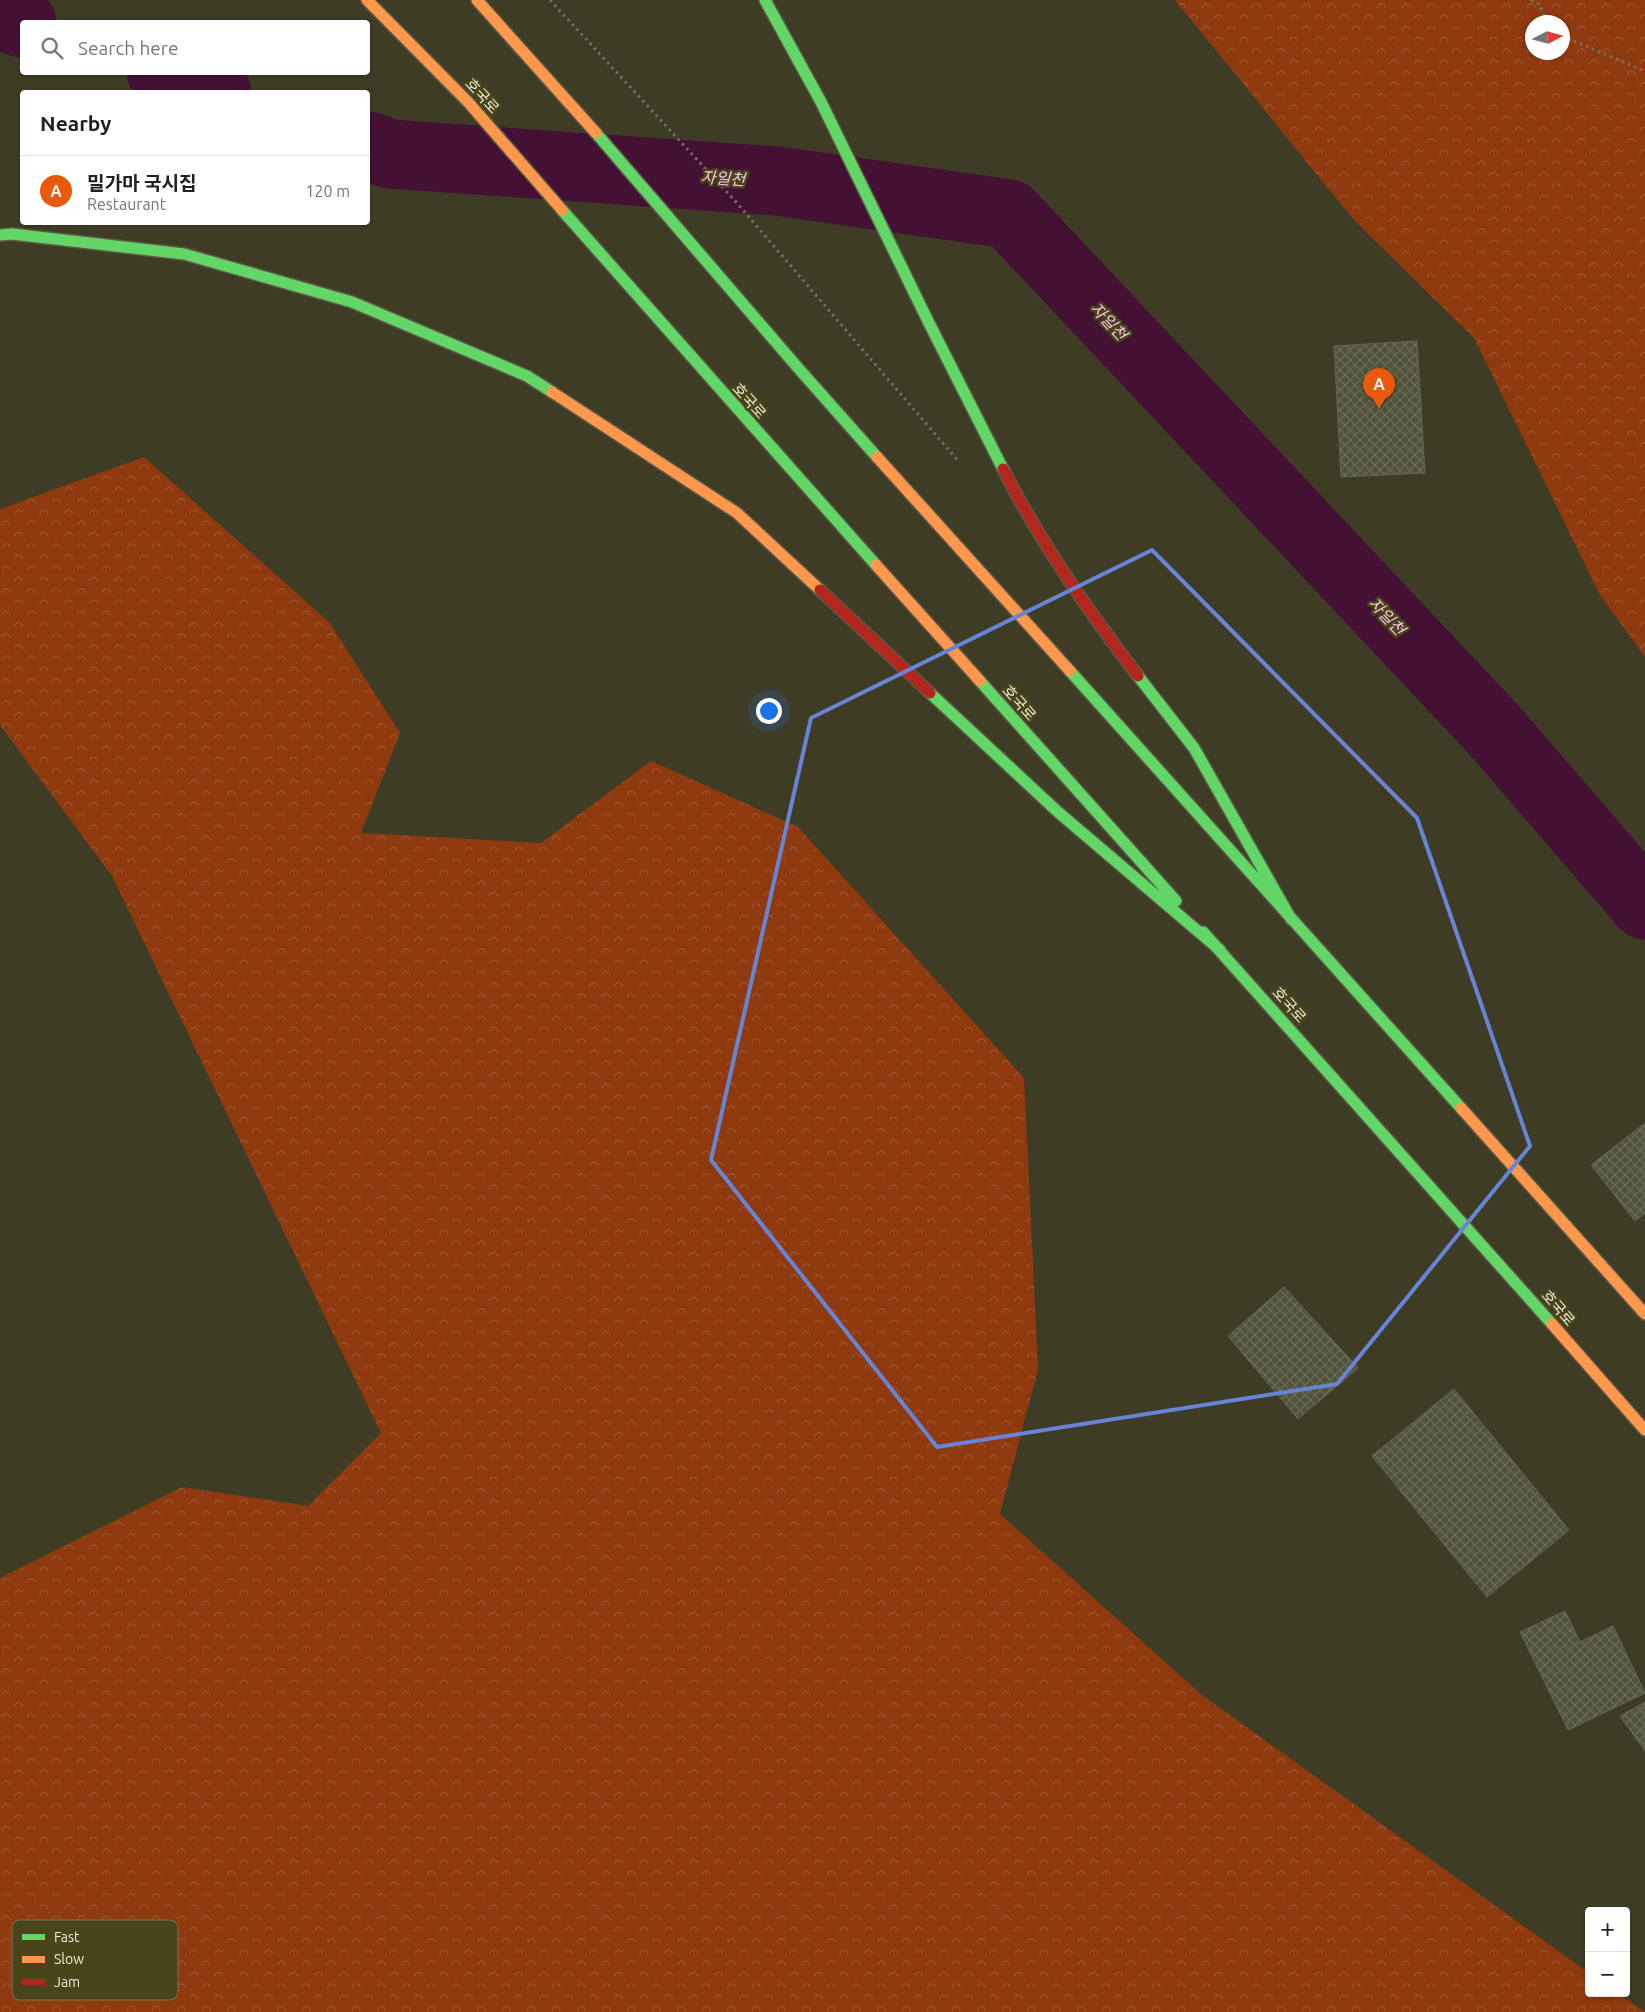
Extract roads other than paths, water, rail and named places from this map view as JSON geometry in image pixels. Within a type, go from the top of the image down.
[{"type":"main road","name":"호국로","points":[[367,0],[468,102],[715,386],[1439,1195],[1645,1430]]},
{"type":"main road","points":[[477,0],[554,84],[799,369],[1645,1314]]},
{"type":"main road","points":[[765,0],[821,102],[929,323],[1024,510],[1098,624],[1194,748],[1291,919]]},
{"type":"main road","points":[[0,235],[12,234],[184,254],[352,302],[527,376],[736,513],[1058,812],[1220,950]]},
{"type":"waterway","name":"자일천","points":[[0,15],[20,22]]},
{"type":"waterway","name":"자일천","points":[[169,75],[211,90]]},
{"type":"waterway","name":"자일천","points":[[370,147],[390,154],[777,181],[1009,214],[1494,730],[1645,905]]},
{"type":"place","name":"밀가마 국시집","points":[[1379,409]]}]
